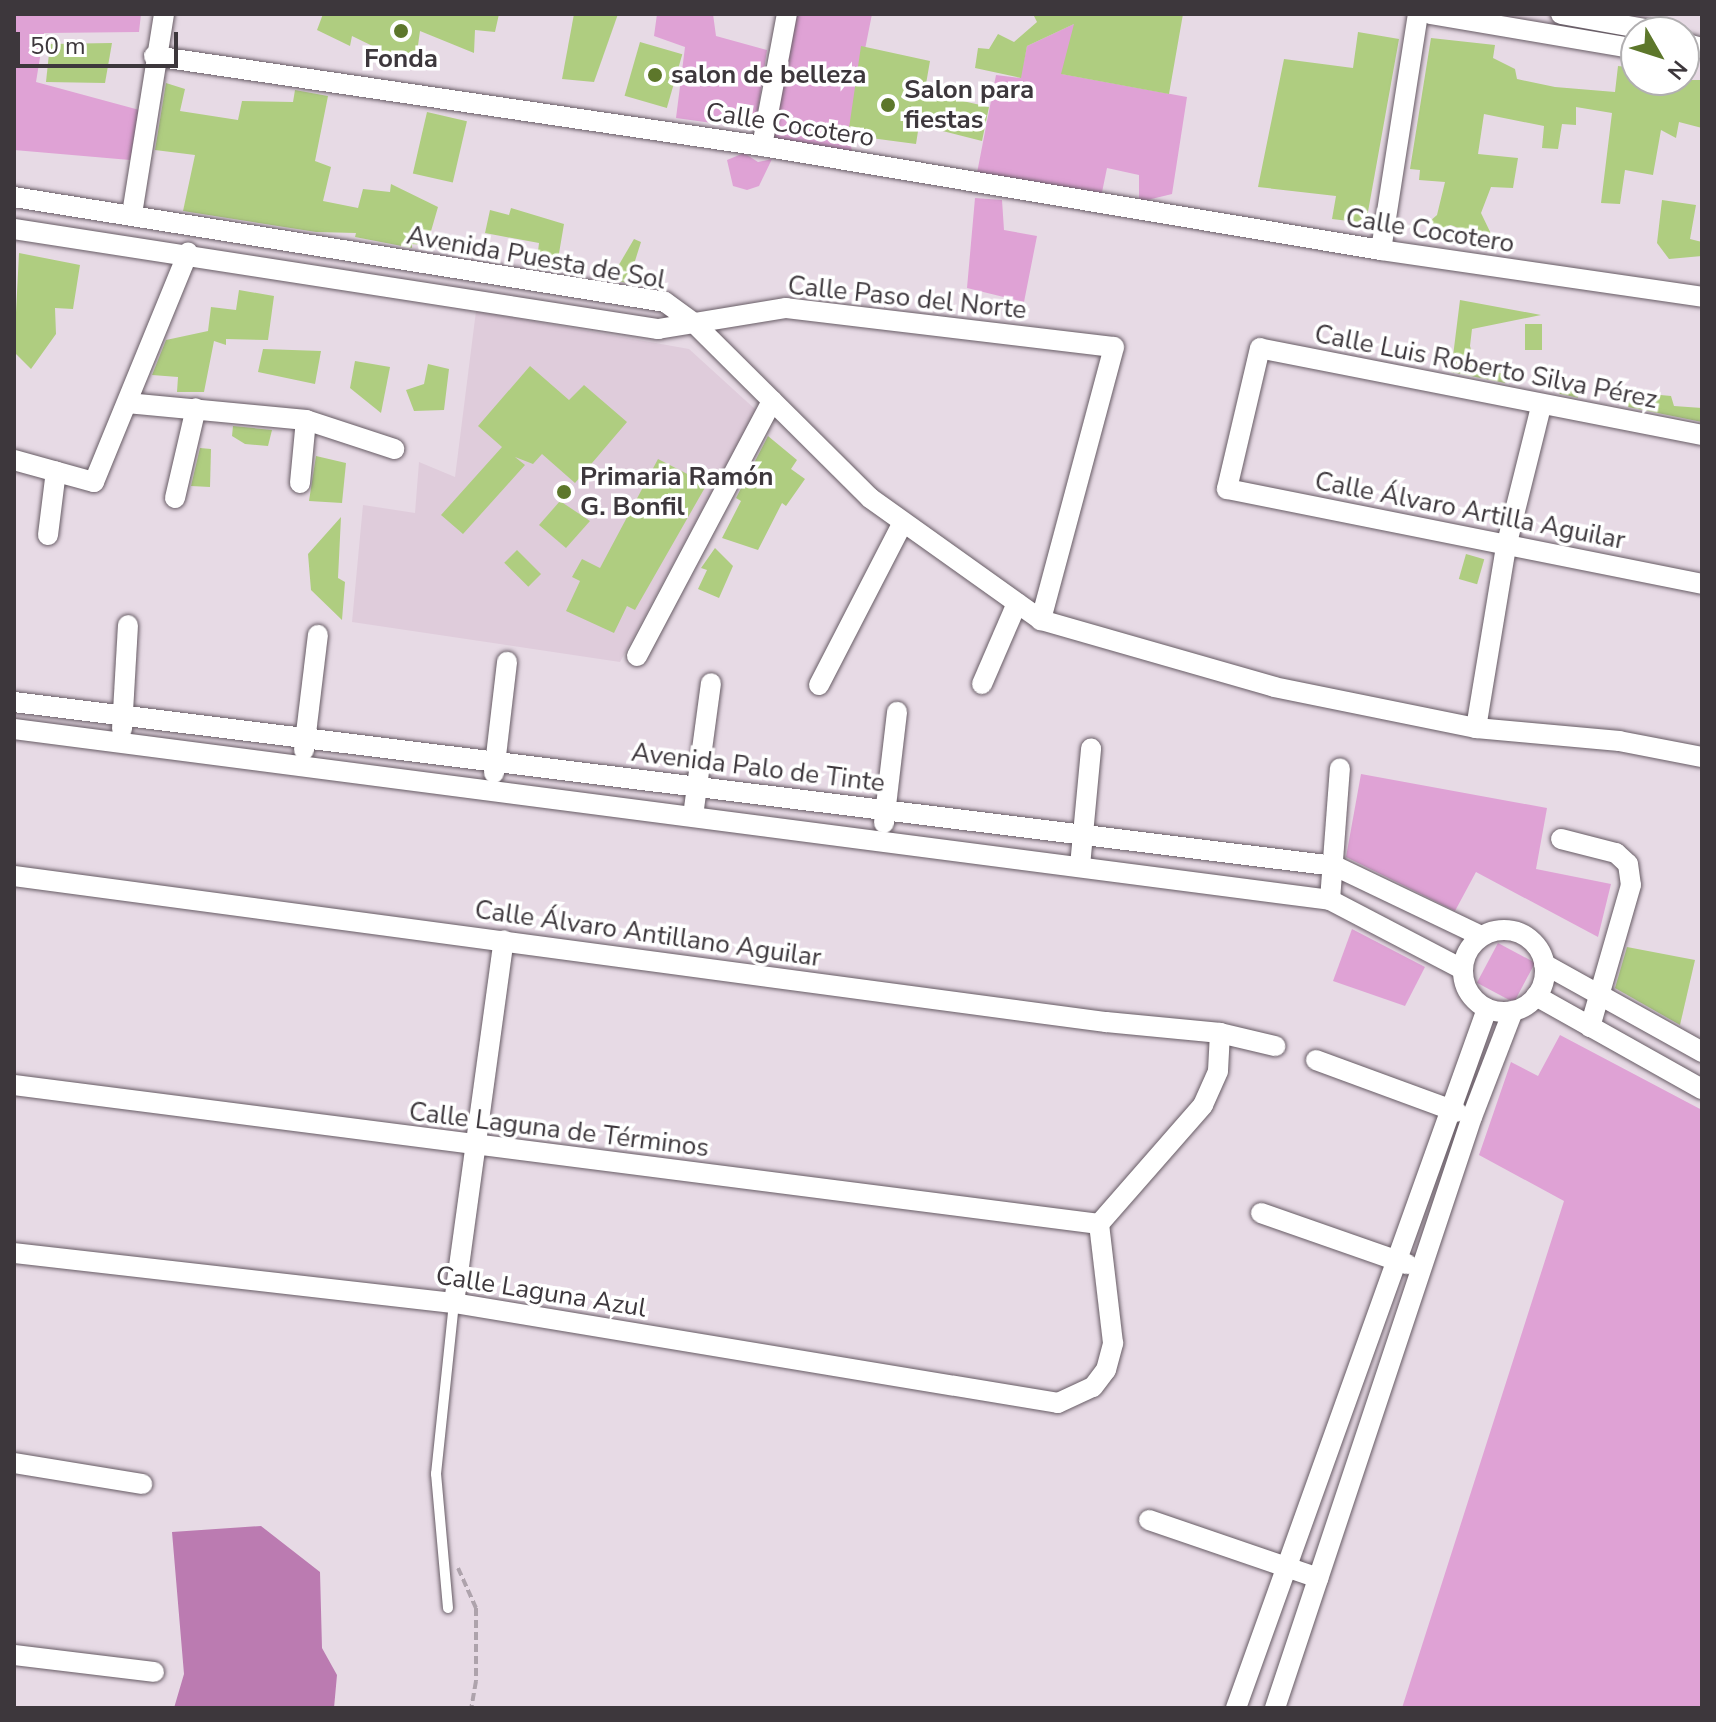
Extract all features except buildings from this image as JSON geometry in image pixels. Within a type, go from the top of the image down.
[{"type":"street","points":[[132,214],[154,56],[164,14]]},
{"type":"street","points":[[762,146],[787,14]]},
{"type":"street","points":[[1381,250],[1418,14]]},
{"type":"street","points":[[1430,14],[1614,27]]},
{"type":"street","points":[[1561,14],[1614,27]]},
{"type":"street","name":"Calle Cocotero","points":[[154,56],[762,146],[1381,250],[1702,297]]},
{"type":"street","name":"Avenida Puesta de Sol","points":[[14,197],[665,302],[695,324]]},
{"type":"street","name":"Avenida Puesta de Sol","points":[[14,229],[188,253],[234,263],[658,329],[695,324]]},
{"type":"street","points":[[234,263],[240,233]]},
{"type":"street","points":[[14,460],[94,482],[188,253]]},
{"type":"street","points":[[377,286],[381,257]]},
{"type":"street","points":[[543,311],[548,284]]},
{"type":"street","name":"Calle Paso del Norte","points":[[695,324],[786,308],[1114,347],[1041,620]]},
{"type":"street","points":[[695,324],[870,498],[1041,620],[1274,687],[1476,728],[1619,741],[1702,757]]},
{"type":"street","name":"Calle Luis Roberto Silva Pérez","points":[[1227,489],[1260,348],[1541,407],[1702,435]]},
{"type":"street","points":[[637,656],[772,401]]},
{"type":"street","points":[[127,403],[306,420],[394,449]]},
{"type":"street","points":[[1476,728],[1506,547],[1541,407]]},
{"type":"street","points":[[175,498],[196,408]]},
{"type":"street","points":[[300,483],[306,420]]},
{"type":"street","points":[[48,535],[56,471]]},
{"type":"street","name":"Calle Álvaro Artilla Aguilar","points":[[1227,489],[1506,547],[1701,577]]},
{"type":"street","points":[[819,685],[903,522]]},
{"type":"street","points":[[982,684],[1017,603]]},
{"type":"street","points":[[121,743],[128,625]]},
{"type":"street","points":[[303,766],[318,635]]},
{"type":"street","points":[[492,790],[507,662]]},
{"type":"street","points":[[693,816],[711,683]]},
{"type":"street","name":"Avenida Palo de Tinte","points":[[14,702],[1335,866],[1481,936]]},
{"type":"street","points":[[882,841],[897,712]]},
{"type":"street","points":[[14,729],[1330,900],[1462,969]]},
{"type":"street","points":[[1080,866],[1091,749]]},
{"type":"street","points":[[1330,900],[1335,866],[1340,768]]},
{"type":"street","points":[[1561,839],[1616,853],[1628,864],[1631,885],[1602,996],[1590,1027]]},
{"type":"street","name":"Calle Álvaro Antillano Aguilar","points":[[14,876],[1106,1022],[1220,1033],[1275,1046]]},
{"type":"street","points":[[1275,1708],[1472,1117],[1513,1011],[1536,996],[1544,964],[1540,951],[1521,933],[1507,929],[1481,936],[1468,950],[1462,969],[1474,999],[1487,1009],[1513,1011]]},
{"type":"street","points":[[454,1303],[504,940]]},
{"type":"street","points":[[1544,964],[1702,1052]]},
{"type":"street","points":[[1536,996],[1702,1089]]},
{"type":"street","points":[[1236,1708],[1447,1109],[1487,1009]]},
{"type":"street","points":[[1099,1224],[1203,1105],[1218,1071],[1220,1033]]},
{"type":"street","points":[[1316,1060],[1472,1117]]},
{"type":"street","name":"Calle Laguna de Términos","points":[[14,1085],[476,1147],[1099,1224]]},
{"type":"street","points":[[1261,1213],[1422,1269]]},
{"type":"street","name":"Calle Laguna Azul","points":[[14,1253],[454,1303],[1058,1403],[1093,1387],[1106,1370],[1113,1343],[1099,1224]]},
{"type":"street","points":[[14,1463],[142,1484]]},
{"type":"street","points":[[1149,1520],[1318,1578]]},
{"type":"street","points":[[14,1655],[154,1672]]},
{"type":"lane","points":[[448,1608],[436,1474],[454,1303]]},
{"type":"path","points":[[445,1564],[462,1569],[476,1608],[476,1681],[471,1708]]},
{"type":"shaded area","points":[[14,14],[141,14],[139,32],[44,33],[36,82],[143,111],[130,160],[14,150]]},
{"type":"shaded area","points":[[657,14],[713,14],[716,36],[767,50],[755,129],[676,118],[685,47],[654,36]]},
{"type":"shaded area","points":[[788,14],[872,14],[848,135],[854,158],[763,145]]},
{"type":"shaded area","points":[[1076,23],[1062,74],[1187,97],[1172,194],[1139,202],[1139,175],[1107,168],[1101,197],[977,173],[996,75],[1020,78],[1027,46]]},
{"type":"shaded area","points":[[744,153],[758,162],[772,159],[759,186],[747,190],[733,186],[727,160]]},
{"type":"shaded area","points":[[975,198],[1002,200],[1004,230],[1037,236],[1024,302],[967,288]]},
{"type":"shaded area","name":"Primaria Ramón G. Bonfil","points":[[476,311],[689,349],[756,410],[620,662],[352,622],[363,505],[415,513],[419,462],[455,477]]},
{"type":"shaded area","points":[[1361,774],[1547,808],[1536,869],[1611,884],[1598,937],[1476,872],[1455,911],[1346,857]]},
{"type":"shaded area","points":[[1352,929],[1425,967],[1405,1006],[1333,981]]},
{"type":"shaded area","points":[[1498,943],[1535,963],[1514,1002],[1477,983]]},
{"type":"shaded area","points":[[1560,1035],[1702,1110],[1702,1708],[1402,1708],[1564,1201],[1479,1155],[1511,1062],[1538,1076]]},
{"type":"shaded area","points":[[261,1526],[320,1572],[322,1648],[337,1675],[334,1708],[174,1708],[184,1674],[172,1532]]},
{"type":"place","name":"Fonda","points":[[401,31]]},
{"type":"place","name":"salon de belleza","points":[[655,75]]},
{"type":"place","name":"Salon para fiestas","points":[[888,105]]},
{"type":"place","name":"Primaria Ramón G. Bonfil","points":[[564,492]]}]
